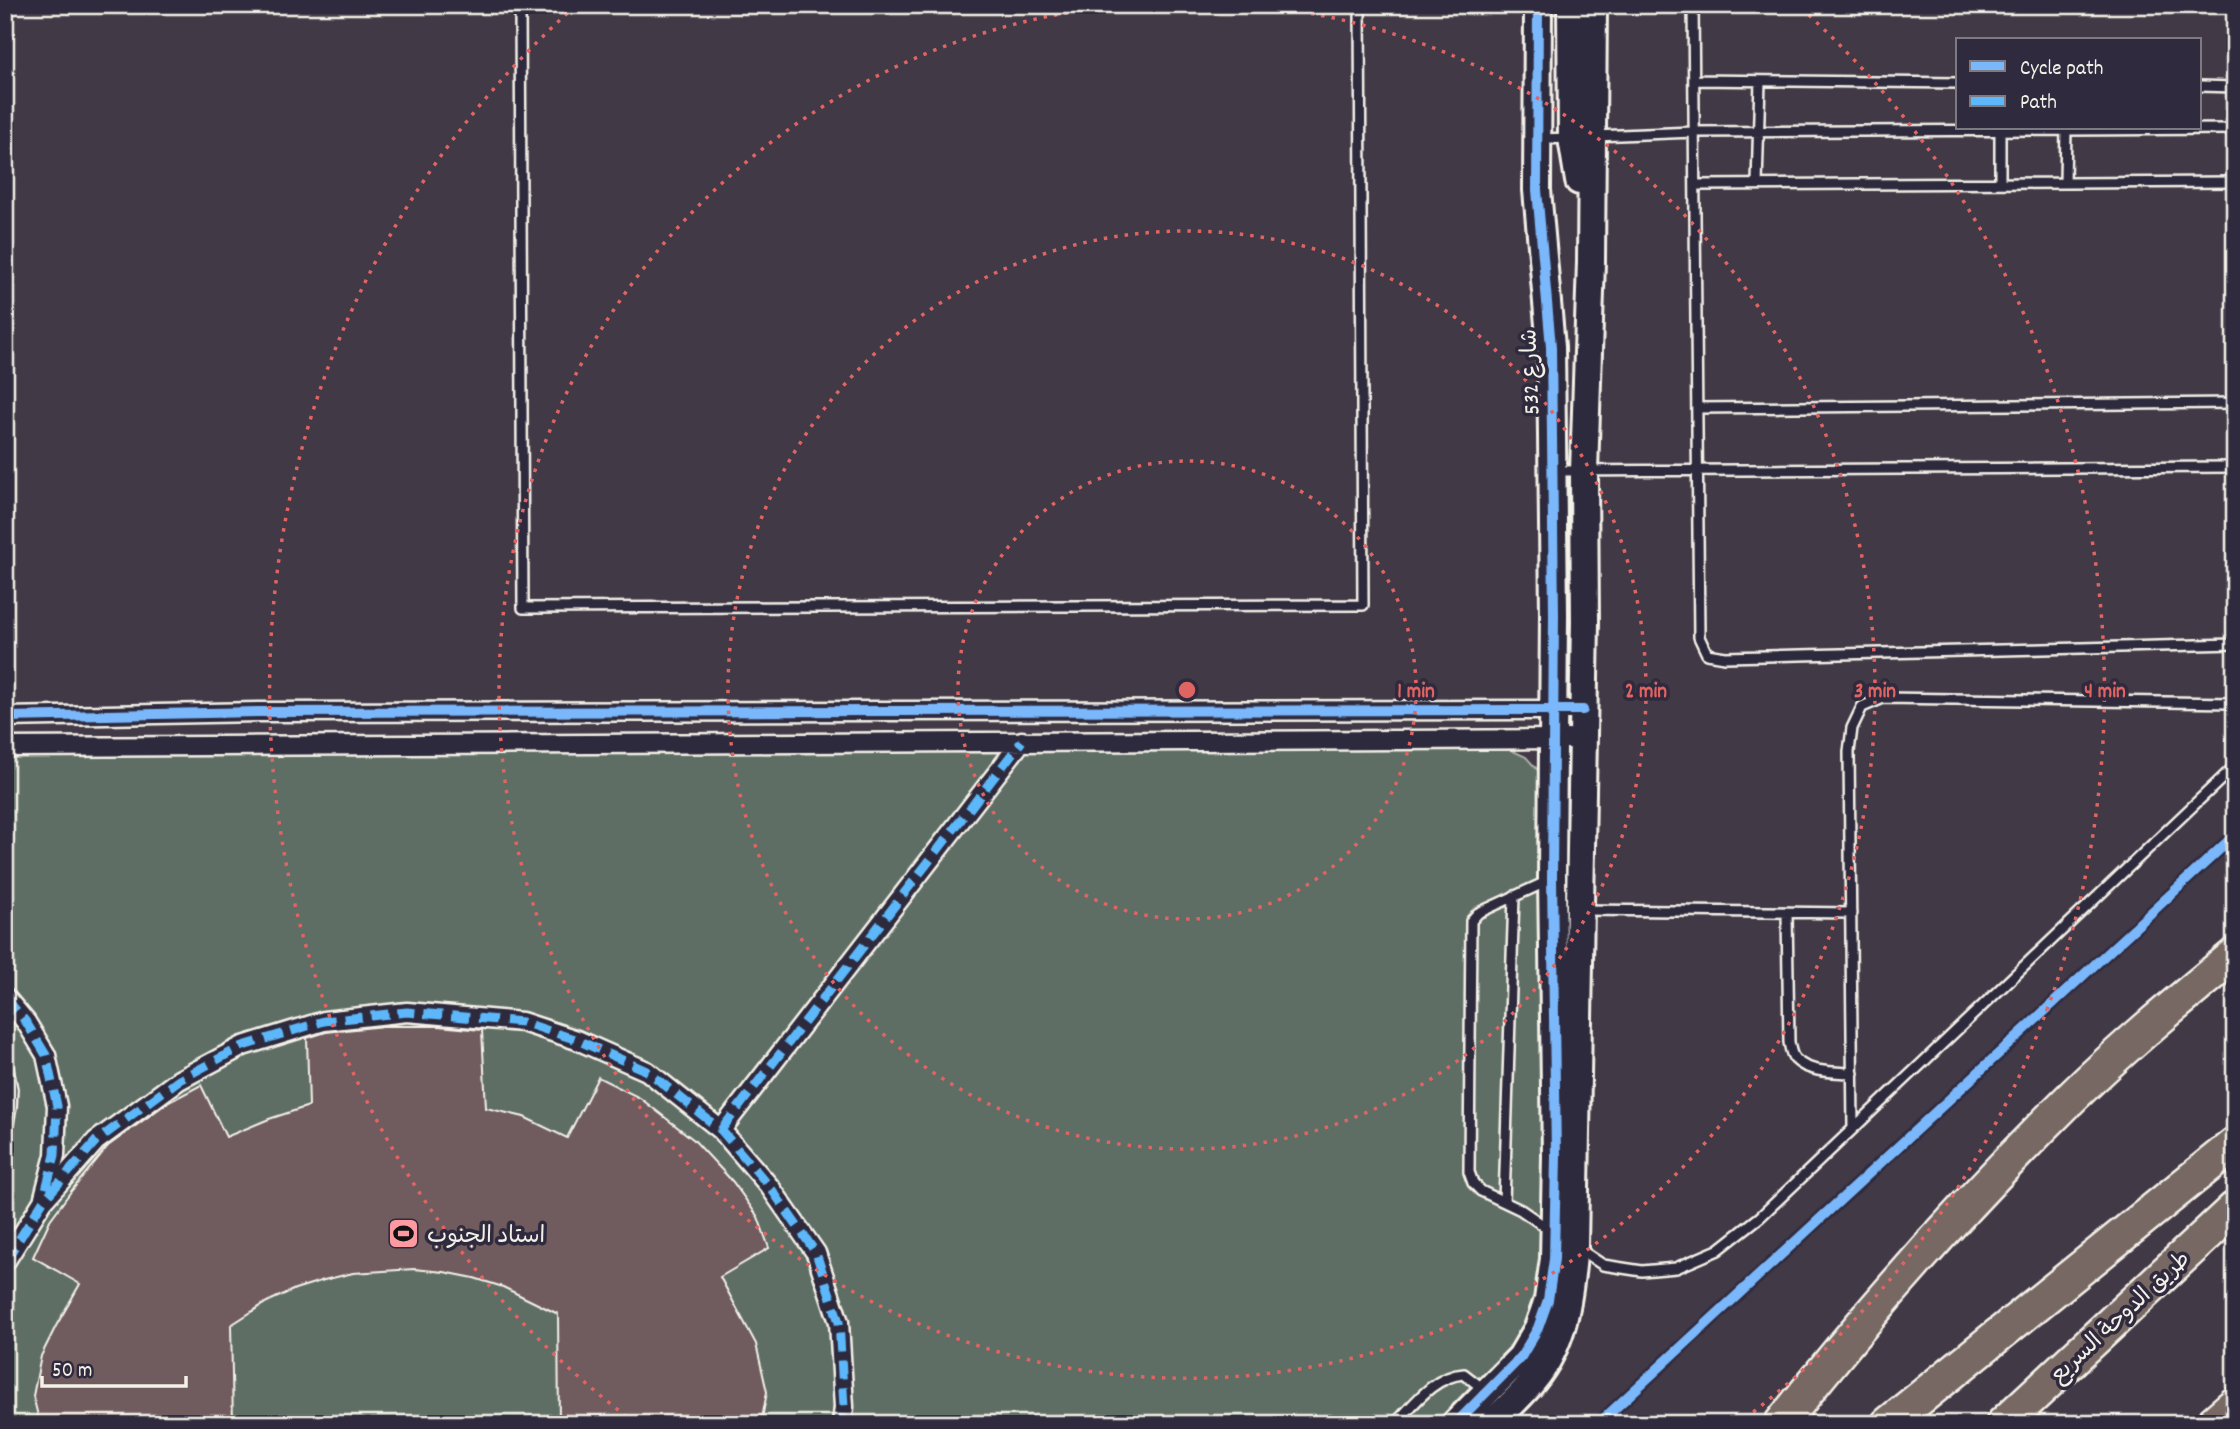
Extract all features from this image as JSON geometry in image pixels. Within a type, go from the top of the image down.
[{"type":"highway","points":[[1781,1424],[1924,1253],[2019,1151],[2155,1021],[2235,955]]},
{"type":"highway","points":[[1888,1424],[2235,1144]]},
{"type":"highway","name":"طريق الدوحة السريع","points":[[2003,1424],[2235,1208]]},
{"type":"highway","points":[[2212,1424],[2235,1404]]},
{"type":"street","name":"شارع 532","points":[[1538,5],[1538,190],[1551,347],[1552,879],[1556,1156],[1564,1239]]},
{"type":"street","points":[[1571,5],[1589,137],[1604,292],[1590,340]]},
{"type":"street","points":[[1455,1424],[1494,1409],[1538,1328],[1548,1300],[1555,1259],[1564,1239],[1580,909],[1584,471],[1590,340],[1589,137],[1593,5]]},
{"type":"street","points":[[1589,137],[1602,5]]},
{"type":"street","points":[[5,716],[300,712],[1583,710]]},
{"type":"street","points":[[5,747],[1553,738],[1583,740]]},
{"type":"street","points":[[721,1129],[1022,741]]},
{"type":"street","points":[[5,997],[26,1022],[46,1055],[57,1106],[55,1155],[43,1200]]},
{"type":"street","points":[[5,1262],[43,1200],[96,1141],[178,1080],[243,1046],[324,1021],[407,1012],[522,1022],[578,1040],[647,1070],[721,1129],[771,1187],[816,1253],[839,1322],[844,1407],[842,1424]]},
{"type":"lane","points":[[520,5],[523,608],[1363,605],[1360,5]]},
{"type":"lane","points":[[1693,5],[1699,637],[1707,654],[1734,656],[2235,644]]},
{"type":"lane","points":[[1694,80],[1956,83]]},
{"type":"lane","points":[[1757,184],[1760,81]]},
{"type":"lane","points":[[2202,86],[2235,87]]},
{"type":"lane","points":[[2202,128],[2235,128]]},
{"type":"lane","points":[[1538,139],[1694,132],[1956,129]]},
{"type":"lane","points":[[2000,130],[2000,183]]},
{"type":"lane","points":[[2065,183],[2066,130]]},
{"type":"lane","points":[[1695,185],[2235,182]]},
{"type":"lane","points":[[1697,408],[2235,403]]},
{"type":"lane","points":[[1552,471],[2235,467]]},
{"type":"lane","points":[[1853,1128],[1849,752],[1852,728],[1862,707],[1883,698],[2235,704]]},
{"type":"lane","points":[[1552,879],[1478,913],[1469,927],[1469,1172],[1473,1183],[1481,1191],[1521,1210],[1603,1265],[1642,1271],[1676,1268],[1718,1250],[1760,1217],[2235,766]]},
{"type":"lane","points":[[1504,1202],[1514,896]]},
{"type":"lane","points":[[1580,909],[1851,914]]},
{"type":"lane","points":[[1787,913],[1788,1042],[1791,1052],[1795,1060],[1808,1067],[1853,1073]]},
{"type":"lane","points":[[5,1054],[12,1089],[5,1136]]},
{"type":"lane","points":[[1395,1424],[1439,1380],[1452,1374],[1464,1374],[1494,1409]]},
{"type":"green space","points":[[1511,750],[1526,757],[1543,776],[1543,1241],[1536,1304],[1512,1355],[1443,1424],[5,1424],[5,751]]},
{"type":"building","name":"استاد الجنوب","points":[[384,1026],[438,1026],[482,1030],[486,1108],[524,1117],[567,1138],[598,1077],[640,1098],[694,1140],[733,1182],[758,1217],[769,1248],[720,1277],[756,1344],[767,1392],[761,1424],[559,1424],[558,1314],[503,1287],[474,1278],[414,1269],[353,1273],[324,1280],[267,1302],[231,1325],[233,1424],[40,1424],[33,1396],[41,1356],[80,1284],[33,1257],[50,1220],[108,1146],[167,1103],[201,1085],[226,1137],[309,1106],[307,1038],[326,1032]]},
{"type":"marked path","points":[[721,1130],[1022,741]]},
{"type":"marked path","points":[[5,997],[26,1022],[46,1055],[57,1106],[55,1155],[44,1197]]},
{"type":"marked path","points":[[5,1262],[43,1201],[96,1141],[179,1080],[243,1046],[324,1021],[407,1012],[522,1022],[577,1040],[647,1071],[721,1130],[770,1187],[816,1253],[839,1322],[844,1407],[842,1424]]},
{"type":"cycle path","points":[[1455,1424],[1521,1357],[1538,1328],[1548,1300],[1554,1259],[1556,1156],[1552,879],[1554,614],[1551,347],[1537,190],[1538,5]]},
{"type":"cycle path","points":[[5,717],[258,712],[1583,710]]},
{"type":"cycle path","points":[[1598,1424],[2235,835]]},
{"type":"place","name":"استاد الجنوب","points":[[404,1234]]}]
